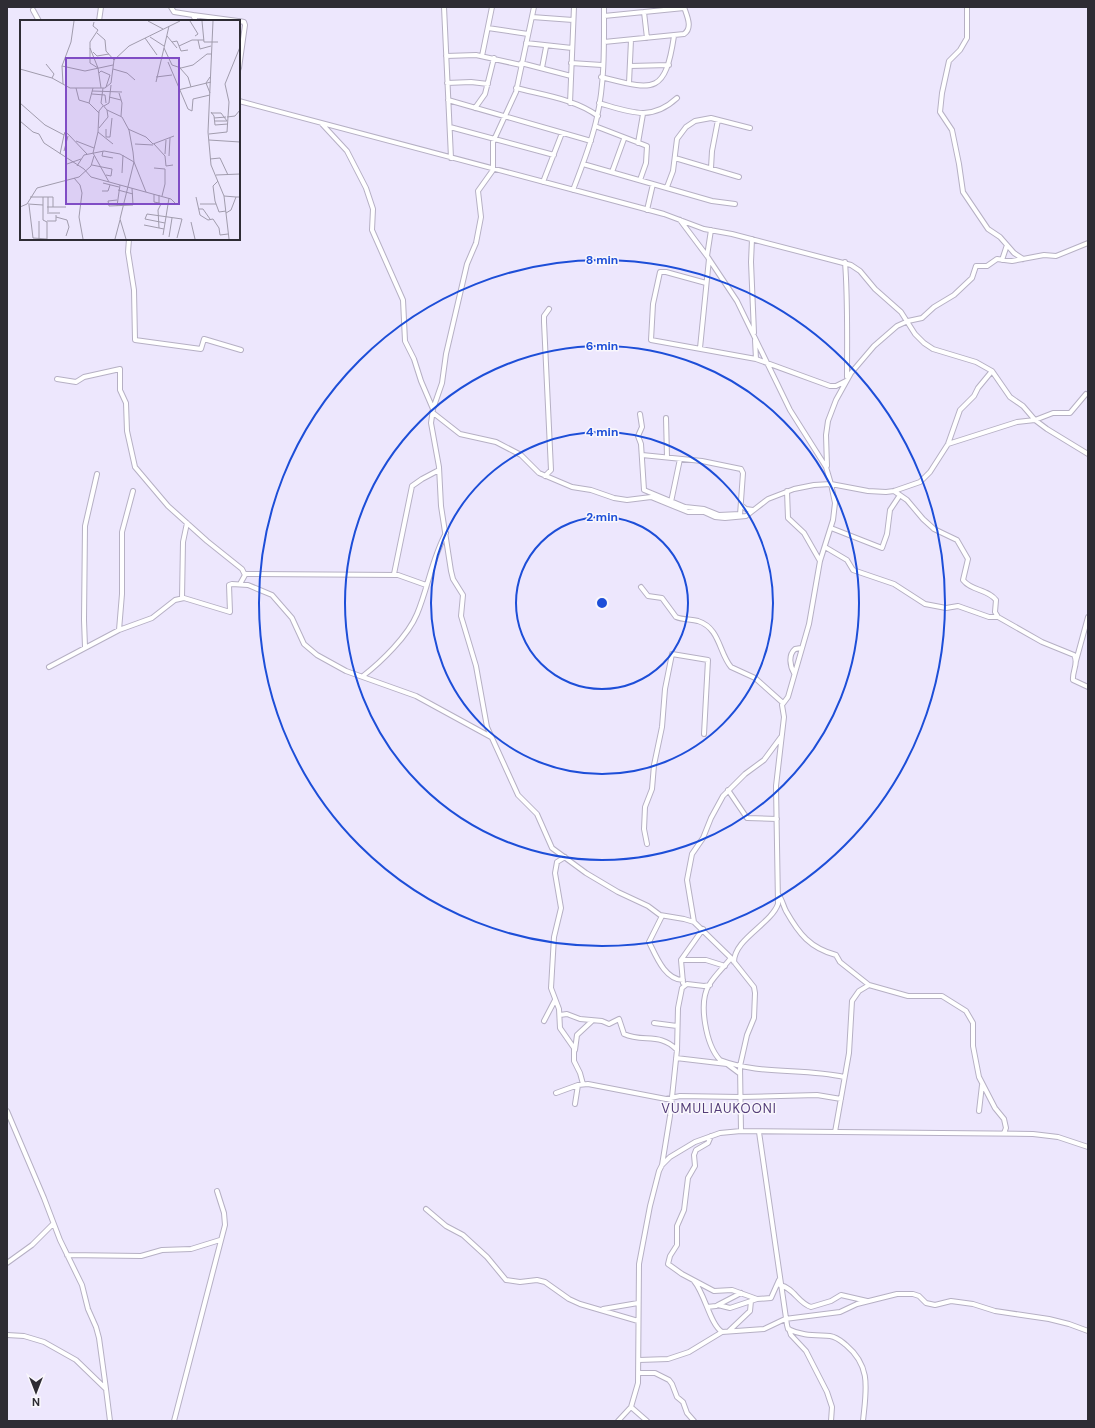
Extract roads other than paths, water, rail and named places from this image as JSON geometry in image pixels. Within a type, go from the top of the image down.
[{"type":"street","points":[[99,20],[100,7]]},
{"type":"street","points":[[170,7],[174,12],[231,20]]},
{"type":"street","points":[[444,7],[451,158]]},
{"type":"street","points":[[482,56],[492,7]]},
{"type":"street","points":[[534,7],[516,88],[494,140],[493,170],[478,192],[477,198],[481,209],[480,228],[473,253],[467,264],[446,354],[442,383],[433,410],[432,436],[439,470],[441,506],[453,579],[463,595],[461,616],[476,666],[485,721],[518,795],[537,814],[552,848],[586,873],[618,892],[648,906],[662,916],[684,918],[694,922],[703,929],[732,960],[751,983],[755,993],[754,1020],[747,1035],[739,1074],[741,1131]]},
{"type":"street","points":[[570,103],[574,7]]},
{"type":"street","points":[[573,190],[591,141],[598,116],[604,42],[604,7]]},
{"type":"street","points":[[967,7],[968,38],[949,62],[940,109],[942,117],[952,130],[963,192],[988,229],[1000,237],[1016,255],[1024,259]]},
{"type":"street","points":[[604,16],[684,8],[689,29],[684,34],[674,36],[604,42]]},
{"type":"street","points":[[33,10],[38,20]]},
{"type":"street","points":[[644,12],[647,38]]},
{"type":"street","points":[[193,15],[196,20]]},
{"type":"street","points":[[532,17],[573,20]]},
{"type":"street","points":[[240,21],[244,22],[245,25],[240,61]]},
{"type":"street","points":[[488,28],[528,34]]},
{"type":"street","points":[[601,77],[642,86],[652,85],[665,75],[669,65],[674,36]]},
{"type":"street","points":[[629,83],[631,40]]},
{"type":"street","points":[[526,43],[546,47],[572,48]]},
{"type":"street","points":[[542,68],[546,47]]},
{"type":"street","points":[[446,56],[482,56],[542,68],[571,76]]},
{"type":"street","points":[[475,108],[485,94],[494,58]]},
{"type":"street","points":[[571,63],[602,65]]},
{"type":"street","points":[[630,66],[669,65]]},
{"type":"street","points":[[447,84],[471,82],[488,84]]},
{"type":"street","points":[[516,88],[570,103],[592,111],[598,116]]},
{"type":"street","points":[[599,103],[643,114],[663,109],[677,98]]},
{"type":"street","points":[[448,100],[591,141]]},
{"type":"street","points":[[240,101],[647,210],[711,230],[844,262],[860,272],[908,321],[918,337],[933,349],[976,362],[992,371],[1010,397],[1023,406],[1035,420],[1088,454]]},
{"type":"street","points":[[638,143],[643,114]]},
{"type":"street","points":[[667,187],[675,158],[677,139],[686,127],[695,121],[704,119],[718,120],[750,128]]},
{"type":"street","points":[[710,168],[718,120]]},
{"type":"street","points":[[321,123],[347,152],[366,188],[373,209],[372,230],[403,300],[405,341],[414,359],[433,410],[460,434],[466,437],[483,438],[496,442],[521,455],[535,471],[572,487],[591,490],[614,498],[632,500],[647,496],[688,512],[704,512],[719,518],[740,515]]},
{"type":"street","points":[[595,126],[624,139],[646,146],[646,163],[640,180]]},
{"type":"street","points":[[450,127],[554,155]]},
{"type":"street","points":[[543,182],[562,133]]},
{"type":"street","points":[[612,172],[624,139]]},
{"type":"street","points":[[675,158],[739,177]]},
{"type":"street","points":[[583,164],[712,201],[735,204]]},
{"type":"street","points":[[647,210],[654,184]]},
{"type":"street","points":[[680,220],[708,257],[737,301],[797,424],[826,467],[831,484],[835,503],[831,528],[820,561],[809,624],[788,697],[783,703]]},
{"type":"street","points":[[700,348],[711,230]]},
{"type":"street","points":[[752,239],[751,262],[756,359]]},
{"type":"street","points":[[129,240],[128,252],[134,290],[135,340],[201,349],[204,339],[241,350]]},
{"type":"street","points":[[826,467],[827,427],[836,400],[846,380],[874,346],[897,326],[908,321],[922,318],[934,307],[954,294],[972,278],[975,266],[987,266],[996,260],[1012,262],[1044,255],[1060,256],[1088,243]]},
{"type":"street","points":[[1002,260],[1007,245]]},
{"type":"street","points":[[844,262],[848,308],[846,323],[846,380]]},
{"type":"street","points":[[706,283],[666,272],[660,272],[650,326],[650,340],[654,342],[700,348],[756,359],[830,386],[836,386],[846,380]]},
{"type":"street","points":[[545,476],[550,472],[551,467],[544,322],[544,316],[549,309]]},
{"type":"street","points":[[57,379],[76,382],[84,377],[118,369],[121,371],[119,386],[126,402],[127,431],[135,466],[165,503],[245,574],[394,574],[401,575],[426,585]]},
{"type":"street","points":[[640,414],[642,427],[638,436],[642,455],[644,490],[685,507],[704,509],[716,514],[746,516],[768,499],[787,491],[814,485],[831,484],[868,491],[894,491],[920,482],[927,476],[948,444],[960,410],[974,396],[978,388],[992,371]]},
{"type":"street","points":[[948,444],[1017,422],[1035,420],[1053,413],[1070,412],[1086,394]]},
{"type":"street","points":[[666,418],[667,457]]},
{"type":"street","points":[[642,455],[702,460],[742,469],[740,515]]},
{"type":"street","points":[[671,502],[680,459]]},
{"type":"street","points":[[394,574],[412,486],[422,478],[439,470]]},
{"type":"street","points":[[85,647],[85,526],[97,474]]},
{"type":"street","points":[[119,630],[122,594],[122,532],[133,491]]},
{"type":"street","points":[[787,491],[787,516],[810,541],[820,561]]},
{"type":"street","points":[[894,491],[900,495],[934,529],[959,542],[968,559],[963,580],[969,585],[994,596],[997,602],[995,612],[998,617]]},
{"type":"street","points":[[831,528],[882,548],[887,534],[890,510],[900,495]]},
{"type":"street","points":[[741,505],[746,509],[753,510]]},
{"type":"street","points":[[182,598],[183,542],[187,523]]},
{"type":"street","points":[[363,676],[396,645],[414,621],[440,542],[446,532]]},
{"type":"street","points":[[825,547],[847,560],[853,570],[894,584],[925,604],[946,608],[958,606],[989,617],[998,617],[1042,642],[1072,654],[1076,662]]},
{"type":"street","points":[[240,584],[245,574]]},
{"type":"street","points":[[49,667],[119,630],[152,618],[174,600],[182,598],[230,612],[228,585],[240,584],[256,588],[272,595],[288,612],[298,634],[310,651],[346,671],[416,696],[491,737]]},
{"type":"street","points":[[641,587],[648,596],[660,597],[665,600],[676,617],[699,622],[706,626],[716,636],[731,667],[755,678],[783,703],[784,715],[776,786],[778,904],[773,914],[744,942],[732,960],[710,984],[705,997],[704,1012],[713,1048],[720,1060],[740,1066],[813,1072],[844,1077]]},
{"type":"street","points":[[1088,617],[1076,662],[1073,680],[1088,688]]},
{"type":"street","points":[[794,673],[791,666],[791,654],[795,649],[801,648]]},
{"type":"street","points":[[647,844],[644,829],[645,807],[652,789],[655,760],[662,731],[665,689],[672,654],[708,660],[704,734]]},
{"type":"street","points":[[694,922],[687,880],[692,854],[703,838],[713,813],[728,790],[745,774],[764,760],[782,734]]},
{"type":"street","points":[[728,790],[747,818],[777,819]]},
{"type":"street","points":[[565,857],[557,862],[555,874],[561,908],[555,932],[551,988],[560,1015],[560,1028],[575,1051]]},
{"type":"street","points":[[778,894],[786,911],[808,942],[822,951],[836,955],[840,962],[869,984],[908,996],[942,996],[961,1006],[973,1023],[975,1059],[982,1085],[995,1108],[1004,1119],[1006,1128],[1004,1133]]},
{"type":"street","points":[[662,916],[649,942],[668,973],[683,983],[710,984]]},
{"type":"street","points":[[618,1421],[631,1407],[636,1392],[639,1373],[639,1264],[653,1191],[662,1165],[672,1098],[677,1050],[678,1008],[683,983],[681,960],[703,929]]},
{"type":"street","points":[[681,960],[706,960],[725,966]]},
{"type":"street","points":[[835,1132],[850,1046],[853,998],[861,988],[869,984]]},
{"type":"street","points":[[544,1021],[555,1000]]},
{"type":"street","points":[[560,1015],[567,1014],[580,1020],[602,1021],[611,1024],[619,1019],[624,1034],[645,1038],[658,1038],[670,1044],[677,1050]]},
{"type":"street","points":[[575,1104],[580,1084],[580,1073],[574,1061],[577,1035],[592,1021]]},
{"type":"street","points":[[654,1023],[677,1026]]},
{"type":"street","points":[[676,1058],[727,1064],[739,1074]]},
{"type":"street","points":[[556,1093],[580,1084],[660,1098],[680,1096],[740,1097],[817,1095],[840,1099]]},
{"type":"street","points":[[979,1111],[982,1085]]},
{"type":"street","points":[[7,1113],[67,1255],[82,1285],[88,1309],[96,1327],[110,1421]]},
{"type":"street","points":[[662,1165],[680,1150],[710,1136],[741,1131],[1004,1133],[1058,1137],[1088,1147]]},
{"type":"street","points":[[758,1132],[785,1319],[791,1335],[806,1351],[827,1392],[832,1407],[831,1421]]},
{"type":"street","points":[[710,1136],[708,1143],[695,1152],[695,1164],[688,1178],[684,1210],[677,1226],[677,1244],[668,1262],[672,1268],[714,1291],[726,1290],[741,1292],[757,1299]]},
{"type":"street","points":[[174,1421],[214,1270],[225,1219],[217,1191]]},
{"type":"street","points":[[426,1209],[451,1230],[463,1235],[506,1280],[512,1282],[537,1280],[545,1282],[569,1299],[638,1321]]},
{"type":"street","points":[[7,1263],[32,1245],[54,1224]]},
{"type":"street","points":[[67,1255],[141,1256],[162,1250],[191,1249],[220,1240]]},
{"type":"street","points":[[692,1279],[701,1291],[715,1327],[722,1332]]},
{"type":"street","points":[[718,1305],[730,1308],[757,1299],[772,1296],[779,1279]]},
{"type":"street","points":[[780,1285],[790,1289],[804,1304],[811,1307],[831,1301],[841,1295],[873,1301]]},
{"type":"street","points":[[707,1307],[718,1305],[741,1292]]},
{"type":"street","points":[[639,1360],[668,1359],[689,1352],[722,1332],[764,1329],[785,1319],[833,1313],[857,1304],[897,1294],[913,1294],[919,1296],[930,1305],[939,1305],[951,1301],[973,1304],[995,1311],[1049,1318],[1088,1331]]},
{"type":"street","points":[[729,1331],[750,1311],[751,1301]]},
{"type":"street","points":[[600,1309],[638,1303]]},
{"type":"street","points":[[788,1329],[807,1335],[834,1337],[856,1354],[861,1361],[866,1379],[863,1421]]},
{"type":"street","points":[[7,1335],[24,1336],[52,1346],[76,1360],[106,1389]]},
{"type":"street","points":[[639,1373],[655,1373],[669,1380],[677,1397],[683,1402],[687,1413],[694,1421]]},
{"type":"street","points":[[631,1407],[647,1421]]},
{"type":"district","name":"VUMULIAUKOONI","points":[[719,1108]]}]
